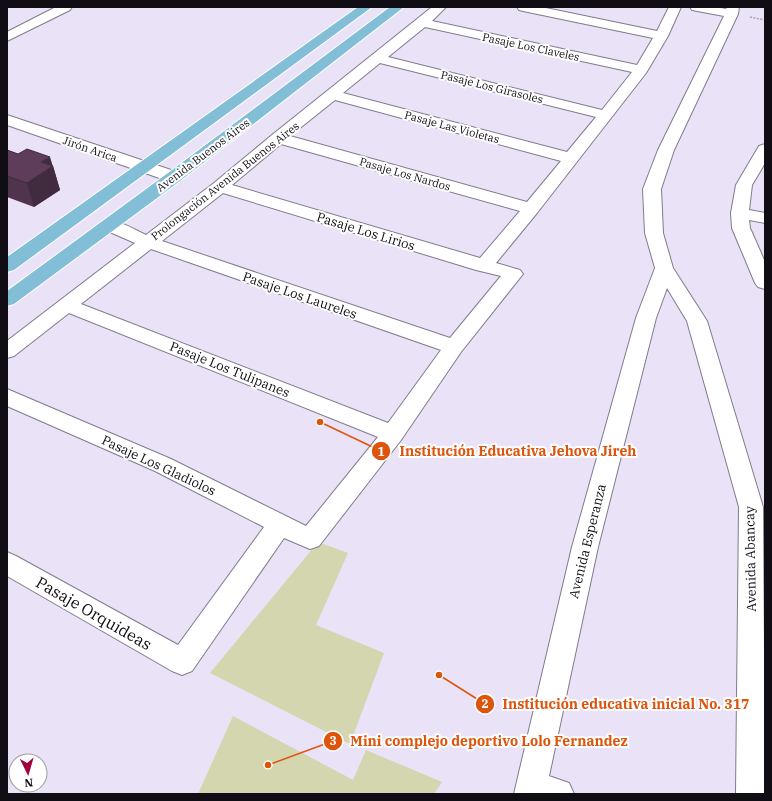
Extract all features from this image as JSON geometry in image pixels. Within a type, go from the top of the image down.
[{"type":"main road","name":"Avenida Buenos Aires","points":[[7,266],[366,7]]},
{"type":"main road","name":"Avenida Buenos Aires","points":[[7,300],[174,177],[398,7]]},
{"type":"street","points":[[7,37],[66,7]]},
{"type":"street","name":"Prolongación Avenida Buenos Aires","points":[[7,351],[220,187],[278,138],[379,59],[440,7]]},
{"type":"street","points":[[523,7],[662,36]]},
{"type":"street","points":[[483,266],[531,209],[640,70],[662,36],[675,7]]},
{"type":"street","points":[[696,7],[733,10]]},
{"type":"street","name":"Avenida Abancay","points":[[733,10],[666,150],[652,189],[654,233],[664,268],[697,321],[750,507],[752,794]]},
{"type":"street","name":"Pasaje Los Claveles","points":[[422,23],[640,70]]},
{"type":"street","name":"Pasaje Los Girasoles","points":[[379,59],[605,115]]},
{"type":"street","name":"Pasaje Las Violetas","points":[[333,96],[570,158]]},
{"type":"street","name":"Jirón Arica","points":[[7,120],[174,177]]},
{"type":"street","name":"Pasaje Los Nardos","points":[[278,138],[531,209]]},
{"type":"street","points":[[765,149],[744,185],[740,213],[741,228],[765,283]]},
{"type":"street","name":"Pasaje Los Lirios","points":[[220,187],[512,274],[454,347]]},
{"type":"street","points":[[740,213],[765,218]]},
{"type":"street","name":"Pasaje Los Laureles","points":[[108,225],[147,242],[454,347]]},
{"type":"street","name":"Avenida Esperanza","points":[[540,792],[585,547],[644,325],[664,268]]},
{"type":"street","name":"Pasaje Los Tulipanes","points":[[67,304],[393,434]]},
{"type":"street","points":[[393,434],[454,347]]},
{"type":"street","name":"Pasaje Los Gladiolos","points":[[7,397],[163,464],[310,539],[393,434]]},
{"type":"street","name":"Pasaje Orquideas","points":[[7,563],[182,662],[280,524]]},
{"type":"green space","points":[[318,542],[348,553],[316,625],[384,653],[350,744],[210,673]]},
{"type":"green space","points":[[233,716],[353,780],[366,750],[442,782],[434,794],[198,794]]},
{"type":"building","points":[[27,149],[50,157],[41,162],[53,166],[27,183],[7,176],[7,150],[18,154]]},
{"type":"place","name":"Institución Educativa Jehova Jireh","points":[[320,422]]},
{"type":"place","name":"Institución educativa inicial No. 317","points":[[439,675]]},
{"type":"place","name":"Mini complejo deportivo Lolo Fernandez","points":[[268,765]]}]
